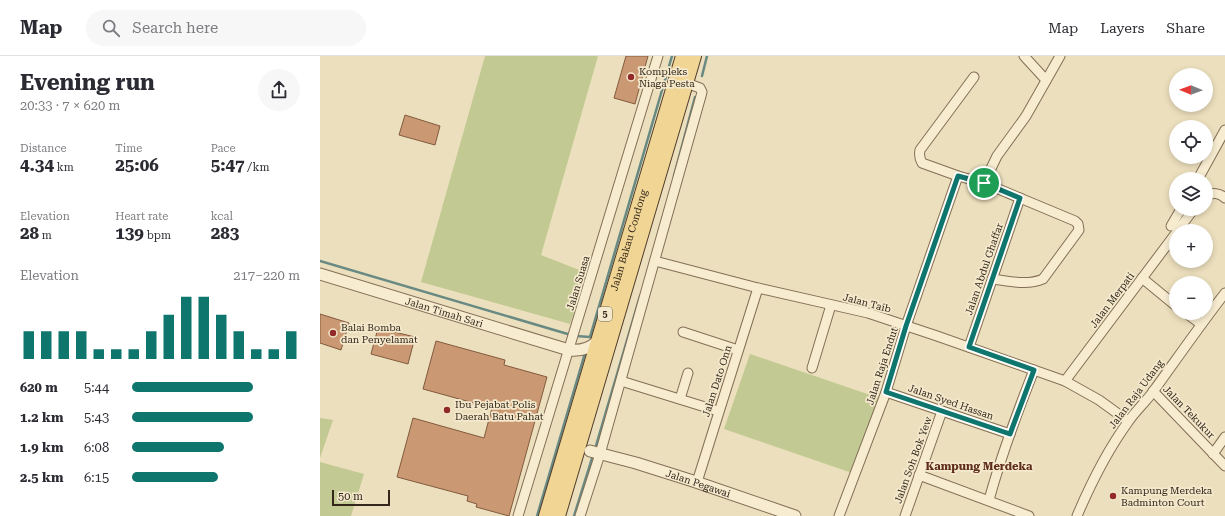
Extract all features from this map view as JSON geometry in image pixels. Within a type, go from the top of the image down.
[{"type":"main road","name":"Jalan Bakau Condong","points":[[546,516],[594,344],[683,56]]},
{"type":"main road","name":"Jalan Bakau Condong","points":[[558,516],[694,56]]},
{"type":"street","name":"Jalan Suasa","points":[[518,516],[572,347],[577,325],[658,56]]},
{"type":"street","points":[[1024,56],[1046,80]]},
{"type":"street","points":[[984,183],[997,156],[1026,116],[1060,56]]},
{"type":"street","points":[[974,77],[920,150],[919,155],[922,163],[958,176],[984,183],[1075,221],[1078,224],[1078,230],[1043,279],[1028,283],[992,279]]},
{"type":"street","points":[[580,516],[595,453],[621,381],[702,92],[700,88],[686,83]]},
{"type":"street","points":[[1202,172],[1225,130]]},
{"type":"street","name":"Jalan Raja Endut","points":[[839,516],[886,392],[906,326],[958,176]]},
{"type":"street","points":[[1213,194],[1218,193],[1225,198]]},
{"type":"street","name":"Jalan Abdul Ghaffar","points":[[969,347],[1020,198]]},
{"type":"street","name":"Jalan Merpati","points":[[1180,224],[1188,216]]},
{"type":"street","name":"Jalan Merpati","points":[[1065,381],[1142,278],[1169,239]]},
{"type":"street","name":"Jalan Taib","points":[[655,261],[758,288],[868,313],[969,347],[1065,381],[1099,400],[1128,422]]},
{"type":"street","name":"Jalan Timah Sari","points":[[320,274],[572,347]]},
{"type":"street","points":[[1142,278],[1169,300]]},
{"type":"street","name":"Jalan Dato Onn","points":[[697,482],[718,411],[758,288]]},
{"type":"street","name":"Jalan Raja Udang","points":[[1077,516],[1104,460],[1128,422],[1153,391],[1225,293]]},
{"type":"street","points":[[812,368],[831,305]]},
{"type":"street","points":[[1196,320],[1201,324]]},
{"type":"street","points":[[683,332],[738,350]]},
{"type":"street","points":[[572,347],[594,344]]},
{"type":"street","points":[[988,500],[996,473],[1034,370]]},
{"type":"street","points":[[680,399],[688,373]]},
{"type":"street","points":[[621,381],[718,411]]},
{"type":"street","name":"Jalan Tekukur","points":[[1153,391],[1225,466]]},
{"type":"street","name":"Jalan Syed Hassan","points":[[886,392],[1010,434]]},
{"type":"street","name":"Jalan Soh Bok Yew","points":[[904,516],[942,411]]},
{"type":"street","points":[[586,422],[587,437],[595,453]]},
{"type":"street","points":[[1213,454],[1225,436]]},
{"type":"street","points":[[573,467],[595,453]]},
{"type":"street","name":"Jalan Pegawai","points":[[595,453],[636,463],[697,482],[795,516]]},
{"type":"street","points":[[919,475],[1029,516]]},
{"type":"green space","points":[[485,56],[598,56],[541,255],[587,273],[570,324],[421,282]]},
{"type":"green space","points":[[750,354],[879,398],[852,473],[724,429]]},
{"type":"green space","points":[[320,418],[333,420],[320,458]]},
{"type":"green space","points":[[320,462],[364,474],[351,516],[320,516]]},
{"type":"building","name":"Kompleks Niaga Pesta","points":[[626,56],[648,56],[635,104],[614,98]]},
{"type":"building","points":[[405,115],[440,126],[435,145],[399,135]]},
{"type":"building","name":"Balai Bomba dan Penyelamat","points":[[320,314],[349,323],[341,350],[320,343]]},
{"type":"building","points":[[378,328],[415,337],[408,364],[371,354]]},
{"type":"building","points":[[436,341],[505,360],[504,365],[547,377],[509,516],[476,507],[477,504],[467,501],[468,496],[397,477],[413,418],[484,438],[492,408],[423,389]]},
{"type":"waterway","points":[[576,336],[590,337],[672,56]]},
{"type":"waterway","points":[[702,76],[707,56]]},
{"type":"waterway","points":[[674,176],[695,97]]},
{"type":"waterway","points":[[320,261],[571,335]]},
{"type":"waterway","points":[[595,449],[640,296]]},
{"type":"waterway","points":[[537,516],[585,353]]},
{"type":"waterway","points":[[574,516],[593,455]]},
{"type":"place","name":"Kompleks Niaga Pesta","points":[[631,77]]},
{"type":"place","name":"Balai Bomba dan Penyelamat","points":[[333,333]]},
{"type":"place","name":"Ibu Pejabat Polis Daerah Batu Pahat","points":[[447,410]]},
{"type":"place","name":"Kampung Merdeka Badminton Court","points":[[1113,496]]},
{"type":"district","name":"Kampung Merdeka","points":[[979,466]]},
{"type":"route","points":[[958,176],[984,183],[1020,198],[969,347],[1034,370],[1010,434],[886,392],[906,326],[958,176]]}]
